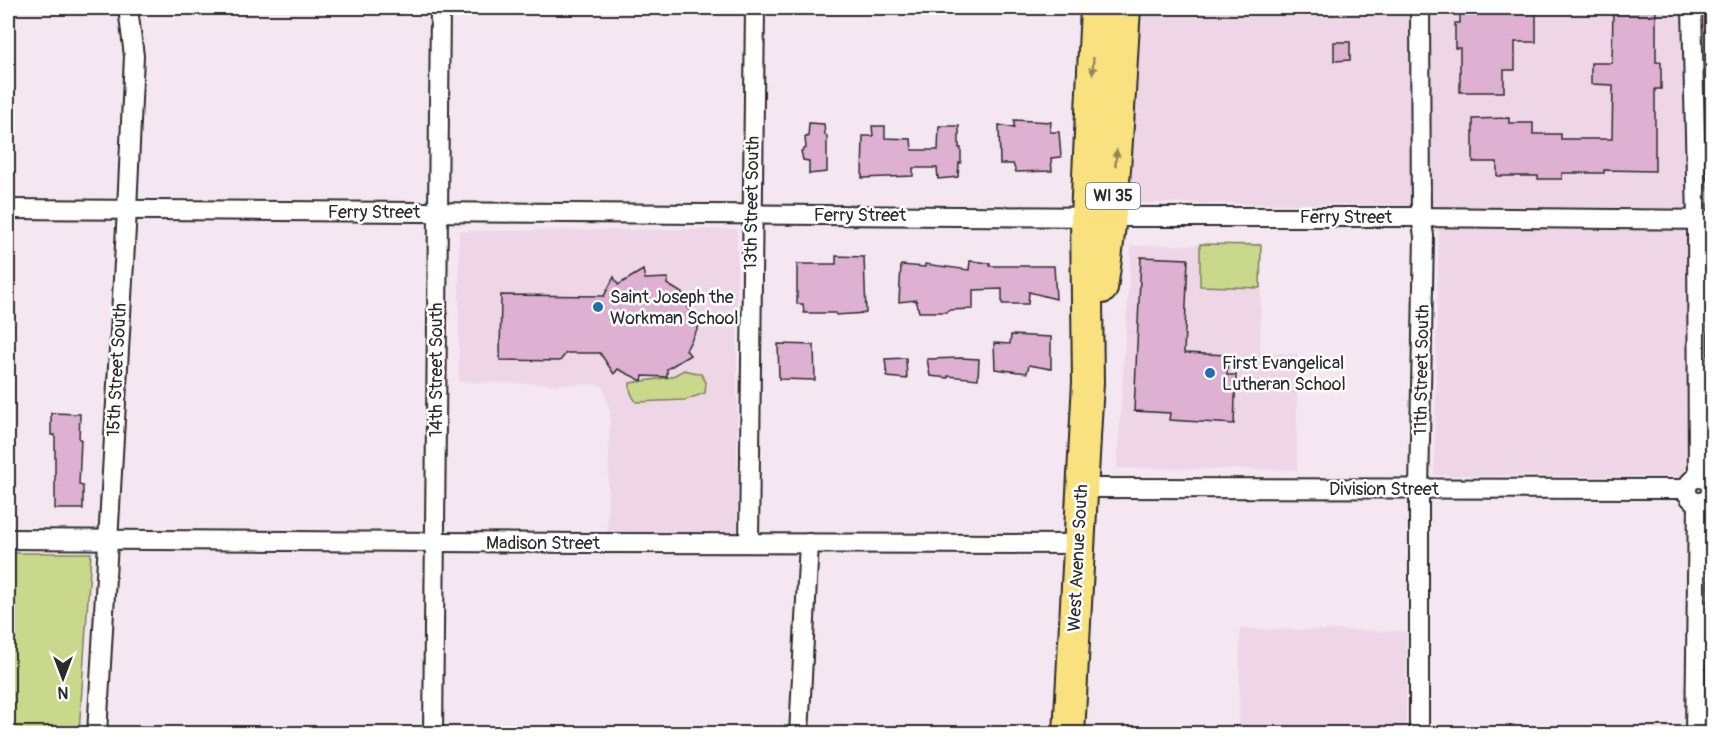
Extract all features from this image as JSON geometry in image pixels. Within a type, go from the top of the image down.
[{"type":"main road","name":"West Avenue South","points":[[1096,8],[1098,217]]},
{"type":"main road","name":"West Avenue South","points":[[1069,734],[1098,217],[1125,8]]},
{"type":"street","name":"15th Street South","points":[[97,734],[134,56],[128,8]]},
{"type":"street","name":"14th Street South","points":[[433,734],[440,8]]},
{"type":"street","name":"13th Street South","points":[[749,543],[755,8]]},
{"type":"street","name":"11th Street South","points":[[1419,734],[1419,489],[1424,236],[1421,217],[1420,8]]},
{"type":"street","points":[[1692,8],[1705,220],[1695,734]]},
{"type":"street","name":"Ferry Street","points":[[8,209],[1705,220]]},
{"type":"street","name":"Division Street","points":[[1082,488],[1701,490]]},
{"type":"street","name":"Madison Street","points":[[8,539],[1079,544]]},
{"type":"street","points":[[799,734],[809,543]]},
{"type":"shaded area","points":[[1136,8],[1712,8],[1712,477],[1434,475],[1439,205],[1125,203]]},
{"type":"shaded area","name":"Saint Joseph the Workman School","points":[[737,229],[737,533],[607,532],[610,412],[602,385],[459,382],[459,231]]},
{"type":"shaded area","name":"First Evangelical Lutheran School","points":[[1262,243],[1260,352],[1297,354],[1297,470],[1117,468],[1131,246]]},
{"type":"shaded area","points":[[1240,629],[1407,631],[1406,733],[1239,733]]},
{"type":"green space","points":[[1200,244],[1261,245],[1260,288],[1200,286]]},
{"type":"green space","points":[[684,370],[701,374],[706,382],[705,393],[685,400],[636,402],[632,395],[630,383],[671,377]]},
{"type":"green space","points":[[8,553],[91,553],[79,733],[8,733]]},
{"type":"building","points":[[1460,8],[1536,8],[1536,42],[1515,42],[1515,70],[1504,70],[1504,92],[1460,92],[1460,48],[1455,48],[1455,23],[1460,23]]},
{"type":"building","points":[[1613,8],[1656,8],[1656,62],[1661,62],[1661,89],[1655,89],[1655,171],[1604,170],[1604,173],[1562,173],[1562,179],[1538,179],[1538,176],[1497,176],[1497,162],[1473,162],[1473,119],[1509,118],[1509,123],[1533,123],[1533,134],[1561,134],[1561,139],[1612,139],[1613,85],[1591,84],[1591,63],[1612,63]]},
{"type":"building","points":[[1334,42],[1350,42],[1350,60],[1334,61]]},
{"type":"building","points":[[1014,120],[1051,122],[1050,132],[1059,132],[1061,157],[1051,158],[1052,171],[1016,172],[1013,164],[1000,164],[999,125],[1014,128]]},
{"type":"building","points":[[809,123],[824,124],[827,136],[827,172],[809,174],[809,161],[803,160],[801,151],[806,148],[805,137],[808,137]]},
{"type":"building","points":[[872,126],[885,126],[885,138],[911,139],[912,150],[938,150],[939,126],[959,126],[961,163],[959,163],[958,177],[938,179],[937,168],[913,168],[913,176],[862,178],[863,136],[873,136]]},
{"type":"building","points":[[836,256],[864,257],[866,313],[836,315],[836,313],[804,313],[803,304],[797,304],[797,264],[836,264]]},
{"type":"building","points":[[1141,257],[1188,259],[1184,353],[1228,355],[1227,375],[1236,375],[1234,424],[1169,420],[1170,413],[1134,411]]},
{"type":"building","points":[[970,261],[990,263],[990,266],[1054,266],[1056,299],[1029,292],[1028,304],[1002,304],[1002,289],[973,290],[973,309],[919,312],[916,300],[899,302],[901,265],[925,267],[925,264],[969,270]]},
{"type":"building","points":[[643,270],[645,279],[668,278],[667,284],[690,298],[685,302],[699,326],[686,350],[690,355],[667,369],[667,377],[643,376],[642,381],[618,369],[614,374],[600,353],[566,353],[560,361],[500,360],[501,295],[604,296],[614,277],[618,285]]},
{"type":"building","points":[[1011,335],[1051,337],[1051,369],[1029,365],[1027,373],[995,369],[994,343],[1010,344]]},
{"type":"building","points":[[778,344],[814,345],[815,380],[779,379]]},
{"type":"building","points":[[906,358],[907,379],[887,377],[885,359]]},
{"type":"building","points":[[927,359],[979,359],[978,379],[930,376]]},
{"type":"building","points":[[51,413],[80,414],[79,485],[83,486],[83,509],[55,509],[55,435],[51,435]]},
{"type":"place","name":"Saint Joseph the Workman School","points":[[598,307]]},
{"type":"place","name":"First Evangelical Lutheran School","points":[[1210,373]]}]
